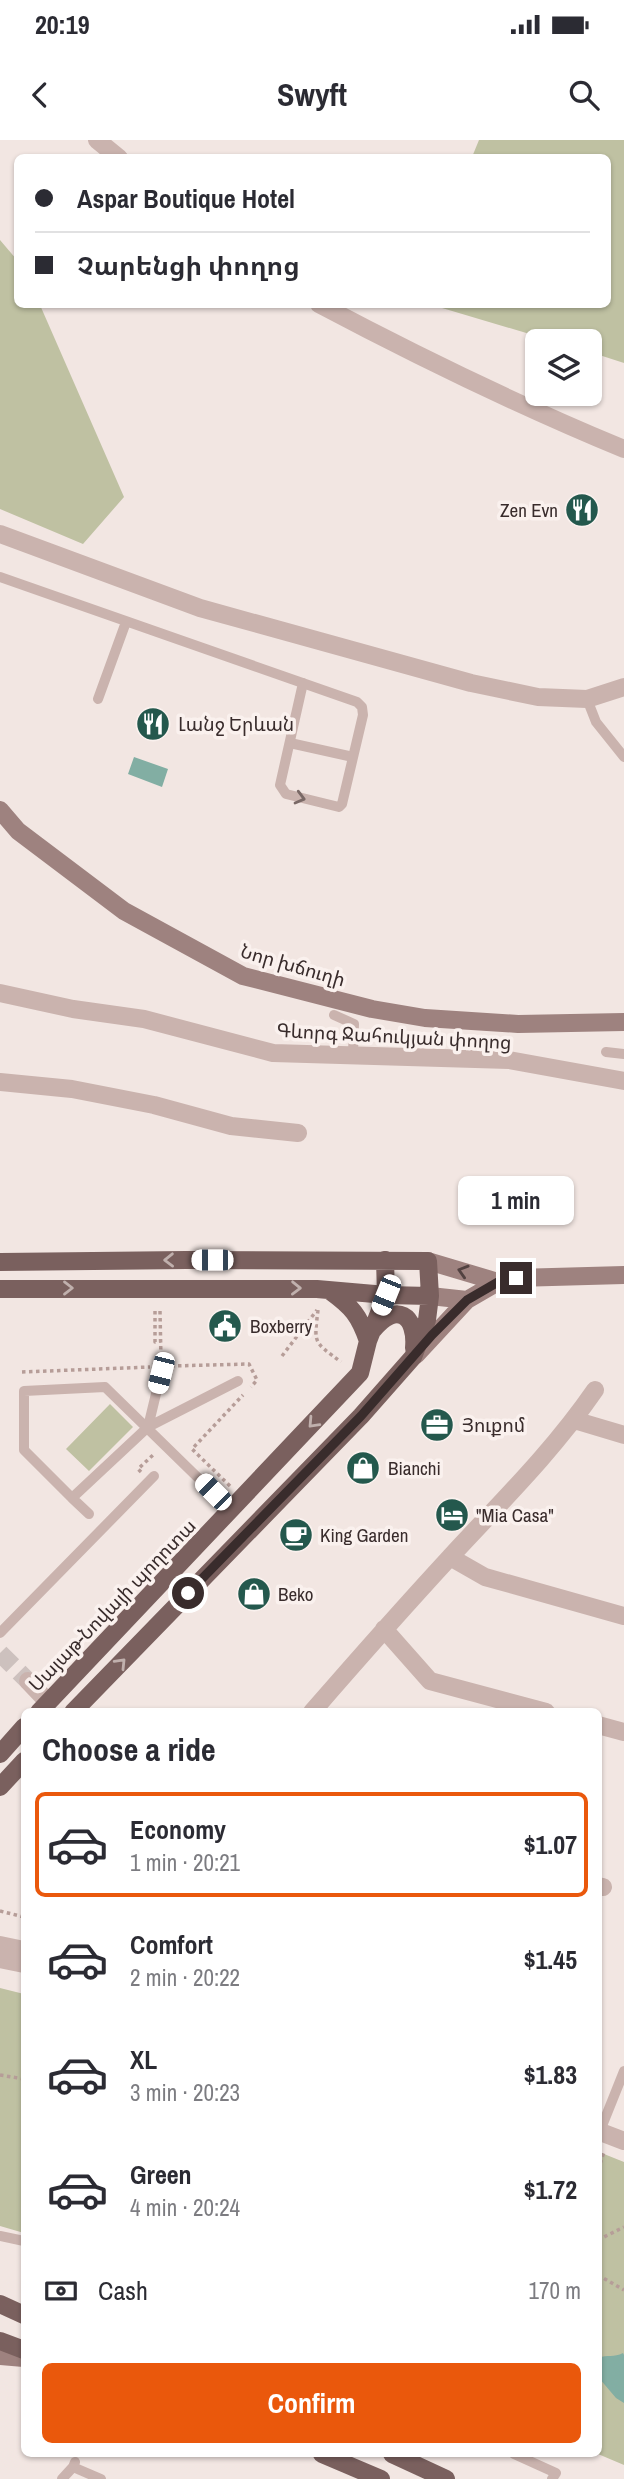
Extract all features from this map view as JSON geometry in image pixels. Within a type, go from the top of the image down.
[{"type":"main road","name":"Նոր խճուղի","points":[[0,810],[18,831],[124,911],[243,976],[372,1009],[425,1018],[518,1024],[624,1022]]},
{"type":"main road","points":[[385,1260],[386,1295]]},
{"type":"main road","points":[[414,1357],[427,1320],[430,1297],[428,1261]]},
{"type":"main road","points":[[0,1262],[428,1261],[498,1282]]},
{"type":"main road","points":[[77,1708],[361,1416],[432,1335],[467,1300],[498,1282],[516,1278],[624,1275]]},
{"type":"main road","points":[[0,1289],[245,1287],[317,1289],[467,1300]]},
{"type":"main road","points":[[330,1291],[352,1307],[370,1337],[386,1317],[402,1314],[409,1318],[414,1335],[414,1357]]},
{"type":"main road","name":"Սայաթ-Նովայի պողոտա","points":[[43,1707],[360,1373],[386,1295]]},
{"type":"main road","points":[[0,1754],[21,1730]]},
{"type":"main road","points":[[0,1787],[21,1764]]},
{"type":"main road","points":[[0,2306],[21,2314]]},
{"type":"main road","points":[[0,2353],[21,2350]]},
{"type":"main road","points":[[0,2353],[21,2357]]},
{"type":"main road","points":[[329,2457],[381,2479]]},
{"type":"main road","points":[[398,2457],[446,2479]]},
{"type":"street","points":[[97,140],[114,154]]},
{"type":"street","points":[[326,308],[401,348],[546,417],[624,449]]},
{"type":"street","points":[[0,534],[213,611],[471,683],[538,697],[587,699],[624,687]]},
{"type":"street","name":"Գևորգ Ջահուկյան փողոց","points":[[0,993],[73,1009],[144,1019],[273,1053],[509,1060],[624,1081]]},
{"type":"street","points":[[0,1082],[72,1089],[154,1105],[231,1126],[298,1133]]},
{"type":"street","points":[[316,1708],[384,1629],[523,1479],[574,1420],[595,1391]]},
{"type":"street","points":[[574,1420],[624,1436]]},
{"type":"street","points":[[450,1557],[485,1577],[624,1616]]},
{"type":"street","points":[[384,1629],[430,1681],[531,1708]]},
{"type":"street","points":[[28,1681],[43,1707]]},
{"type":"street","points":[[602,1727],[624,1732]]},
{"type":"street","points":[[0,1945],[21,1949]]},
{"type":"street","points":[[0,1959],[21,1963]]},
{"type":"street","points":[[602,2129],[624,2129]]},
{"type":"street","points":[[602,2130],[624,2141]]},
{"type":"lane","points":[[0,577],[126,622],[303,683],[357,702],[362,707],[363,715],[342,804],[339,807],[286,794],[282,790],[303,683]]},
{"type":"lane","points":[[98,699],[126,622]]},
{"type":"lane","points":[[587,699],[596,722],[624,757]]},
{"type":"lane","points":[[290,743],[353,757]]},
{"type":"lane","points":[[334,1015],[354,1024],[353,1054]]},
{"type":"lane","points":[[606,1052],[624,1054]]},
{"type":"lane","points":[[148,1427],[161,1368]]},
{"type":"lane","points":[[72,1498],[148,1427],[238,1381]]},
{"type":"lane","points":[[89,1514],[24,1450],[24,1391],[105,1387],[231,1510]]},
{"type":"lane","points":[[0,1633],[154,1476]]},
{"type":"lane","points":[[602,2126],[624,2071]]},
{"type":"lane","points":[[0,2236],[21,2240]]},
{"type":"lane","points":[[521,2457],[556,2473],[552,2479]]},
{"type":"lane","points":[[62,2479],[74,2465],[101,2479]]},
{"type":"path","points":[[282,1356],[318,1310],[315,1337],[318,1345],[341,1362]]},
{"type":"path","points":[[158,1311],[156,1342],[161,1368]]},
{"type":"path","points":[[22,1372],[249,1364],[257,1380],[192,1449],[230,1486]]},
{"type":"path","points":[[138,1469],[153,1455],[162,1464]]},
{"type":"path","points":[[0,1911],[21,1916]]},
{"type":"path","points":[[0,2075],[21,2078]]},
{"type":"path","points":[[602,2238],[624,2227]]},
{"type":"path","points":[[602,2277],[624,2290]]},
{"type":"green space","points":[[479,140],[624,140],[624,363],[602,356],[602,329],[525,329],[525,333],[442,308],[611,308],[611,154],[473,154]]},
{"type":"green space","points":[[0,240],[14,256],[14,308],[41,308],[124,497],[83,544],[0,509]]},
{"type":"green space","points":[[110,1404],[133,1427],[89,1471],[66,1449]]},
{"type":"green space","points":[[0,1988],[21,1993],[21,2232],[0,2226]]},
{"type":"green space","points":[[602,2153],[624,2162],[624,2465],[602,2456]]},
{"type":"water","points":[[134,757],[168,769],[162,787],[128,774]]},
{"type":"water","points":[[624,2355],[624,2403],[602,2382],[602,2357]]},
{"type":"tunnel","points":[[0,1653],[28,1681]]},
{"type":"place","name":"Zen Evn","points":[[582,510]]},
{"type":"place","name":"Լանջ Երևան","points":[[153,724]]},
{"type":"place","name":"Boxberry","points":[[225,1326]]},
{"type":"place","name":"Յուքոմ","points":[[437,1425]]},
{"type":"place","name":"Bianchi","points":[[363,1468]]},
{"type":"place","name":"\"Mia Casa\"","points":[[452,1515]]},
{"type":"place","name":"King Garden","points":[[296,1535]]},
{"type":"place","name":"Beko","points":[[254,1594]]},
{"type":"route","points":[[188,1593],[361,1416],[432,1335],[467,1300],[498,1282],[516,1278]]}]
